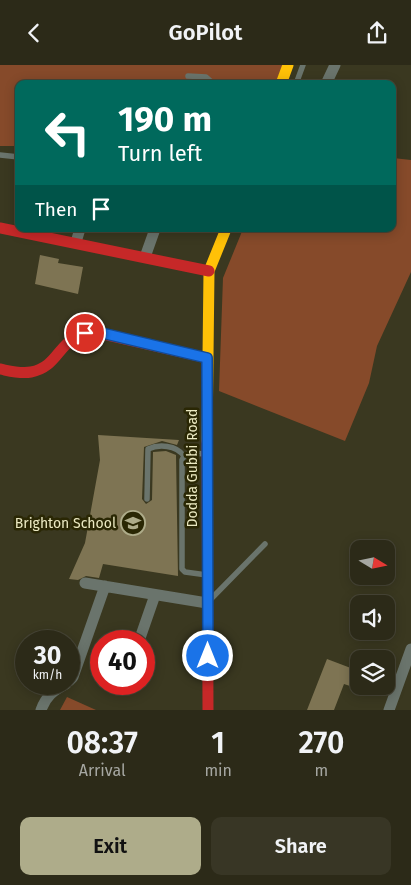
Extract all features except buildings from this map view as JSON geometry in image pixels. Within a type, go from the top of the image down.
[{"type":"street","points":[[282,80],[288,65]]},
{"type":"street","points":[[328,80],[335,65]]},
{"type":"street","points":[[0,228],[15,230]]},
{"type":"street","points":[[31,232],[210,271]]},
{"type":"street","points":[[76,242],[79,232]]},
{"type":"street","points":[[145,257],[154,232]]},
{"type":"street","name":"Dodda Gubbi Road","points":[[208,710],[207,358],[210,271],[225,232]]},
{"type":"street","points":[[0,369],[24,373],[37,371],[76,335],[85,333],[102,333],[207,358]]},
{"type":"street","points":[[85,583],[207,603]]},
{"type":"street","points":[[80,655],[105,586]]},
{"type":"street","points":[[144,630],[155,595]]},
{"type":"street","points":[[389,710],[411,649]]},
{"type":"street","points":[[41,710],[48,695]]},
{"type":"lane","points":[[298,80],[304,65]]},
{"type":"lane","points":[[188,76],[206,77],[209,80]]},
{"type":"lane","points":[[0,155],[15,157]]},
{"type":"lane","points":[[147,499],[148,449],[174,447],[179,449],[184,456],[182,569],[185,572],[207,575]]},
{"type":"lane","points":[[184,456],[189,453],[207,453]]},
{"type":"lane","points":[[207,603],[265,544]]},
{"type":"shaded area","points":[[0,65],[283,65],[277,80],[15,80],[15,146],[0,146]]},
{"type":"shaded area","points":[[396,158],[411,160],[411,272],[377,346],[369,383],[345,441],[219,391],[223,278],[242,232],[396,232]]},
{"type":"shaded area","points":[[67,697],[96,710],[60,710]]},
{"type":"traffic: slow","points":[[282,80],[288,65]]},
{"type":"traffic: slow","points":[[207,441],[209,271],[225,232]]},
{"type":"traffic: jam","points":[[0,228],[15,231]]},
{"type":"traffic: jam","points":[[19,232],[209,271]]},
{"type":"traffic: jam","points":[[0,369],[23,373],[42,368],[50,363],[68,342],[87,334],[102,334],[207,358]]},
{"type":"traffic: jam","points":[[207,441],[208,710]]},
{"type":"place","name":"Brighton School","points":[[133,523]]},
{"type":"route","points":[[85,333],[102,333],[207,358],[208,656]]}]
